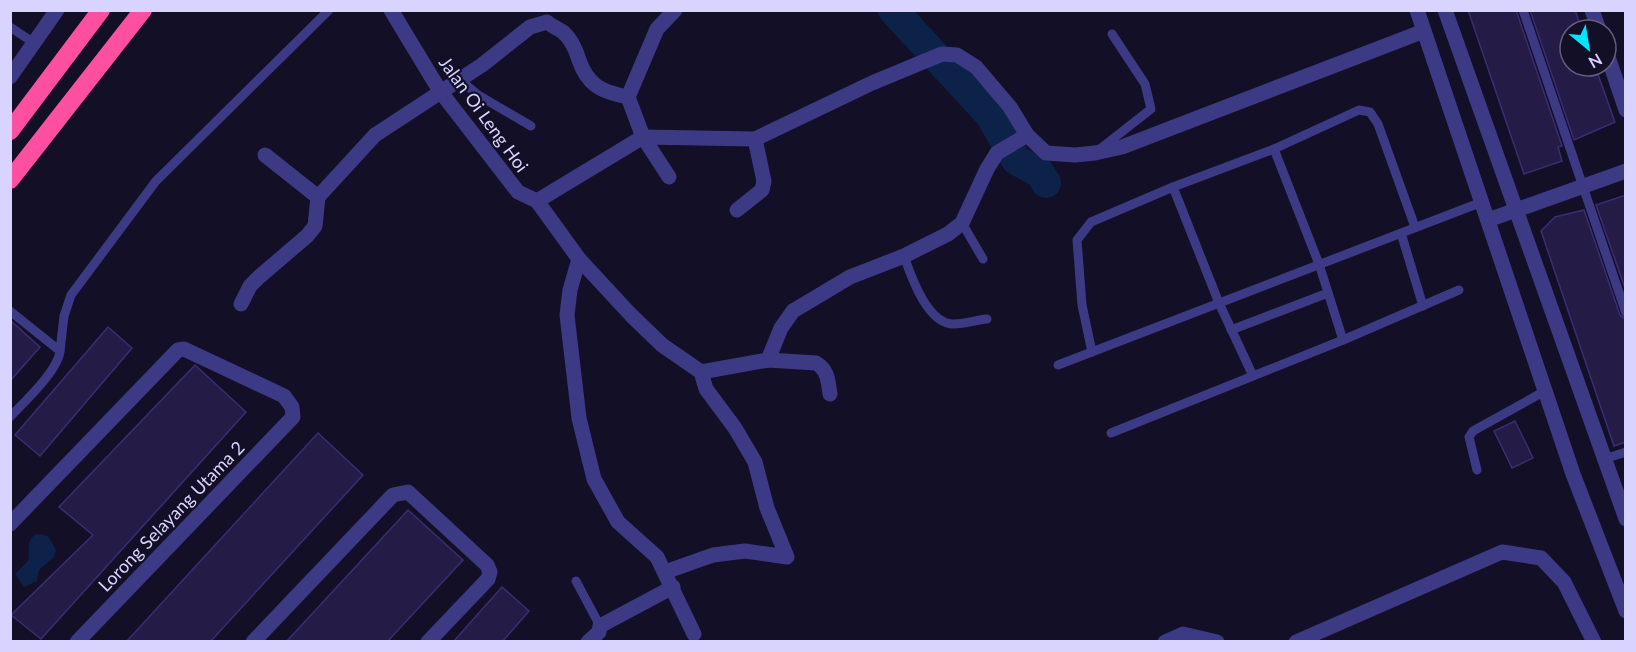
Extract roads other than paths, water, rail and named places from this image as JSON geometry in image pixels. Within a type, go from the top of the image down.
[{"type":"highway","points":[[10,131],[101,10]]},
{"type":"highway","points":[[10,180],[143,10]]},
{"type":"street","points":[[10,77],[57,10]]},
{"type":"street","name":"Jalan Oi Leng Hoi","points":[[391,10],[440,91],[518,192],[537,201],[579,259],[631,315],[662,345],[701,372]]},
{"type":"street","points":[[669,177],[643,137],[628,97],[657,29],[675,10]]},
{"type":"street","points":[[1417,10],[1573,474],[1626,611]]},
{"type":"street","points":[[1445,10],[1626,519]]},
{"type":"street","points":[[241,304],[250,286],[307,236],[315,226],[318,197],[375,135],[482,65],[530,27],[547,22],[564,33],[575,49],[583,72],[593,85],[609,93],[628,97]]},
{"type":"street","points":[[537,201],[643,137],[755,140],[872,83],[942,54],[957,55],[976,67],[1010,107],[1023,137],[1046,153],[1075,155],[1122,147],[1424,30]]},
{"type":"street","points":[[1615,78],[1626,110]]},
{"type":"street","points":[[768,360],[793,310],[850,277],[904,256],[948,234],[962,223],[987,169],[998,153],[1023,137]]},
{"type":"street","points":[[738,210],[762,190],[764,181],[755,140]]},
{"type":"street","points":[[265,155],[318,197]]},
{"type":"street","points":[[1488,220],[1626,171]]},
{"type":"street","points":[[579,259],[570,290],[567,315],[579,418],[594,479],[618,522],[657,557],[694,634]]},
{"type":"street","name":"Lorong Selayang Utama 2","points":[[10,524],[178,350],[184,350],[284,396],[292,407],[292,417],[77,642]]},
{"type":"street","points":[[665,572],[713,555],[745,551],[787,557],[767,508],[754,462],[735,428],[706,389],[701,372],[768,360],[816,363],[823,366],[826,371],[830,394]]},
{"type":"street","points":[[253,642],[393,495],[402,492],[408,492],[487,565],[490,572],[488,579],[428,642]]},
{"type":"street","points":[[1296,642],[1502,552],[1541,558],[1564,582],[1594,642]]},
{"type":"street","points":[[588,642],[598,632],[600,626],[673,587]]},
{"type":"street","points":[[1165,642],[1183,634],[1217,642]]},
{"type":"lane","points":[[10,417],[60,358],[64,316],[71,295],[156,181],[329,10]]},
{"type":"lane","points":[[1523,10],[1626,313]]},
{"type":"lane","points":[[10,27],[34,43]]},
{"type":"lane","points":[[1095,153],[1150,109],[1145,84],[1112,34]]},
{"type":"lane","points":[[459,80],[478,95],[531,126]]},
{"type":"lane","points":[[1092,352],[1082,305],[1077,240],[1091,222],[1173,187],[1274,149],[1359,110],[1370,112],[1378,124],[1415,227]]},
{"type":"lane","points":[[1274,149],[1319,264],[1343,340]]},
{"type":"lane","points":[[1173,187],[1219,303],[1253,376]]},
{"type":"lane","points":[[1058,365],[1482,202]]},
{"type":"lane","points":[[962,223],[983,259]]},
{"type":"lane","points":[[1401,233],[1423,306]]},
{"type":"lane","points":[[904,256],[915,289],[936,316],[952,324],[987,319]]},
{"type":"lane","points":[[1111,433],[1343,340],[1459,290]]},
{"type":"lane","points":[[1232,330],[1328,292]]},
{"type":"lane","points":[[10,311],[60,351]]},
{"type":"lane","points":[[1478,470],[1469,437],[1473,431],[1545,391]]},
{"type":"lane","points":[[1604,459],[1626,452]]},
{"type":"lane","points":[[576,581],[600,626]]},
{"type":"water","points":[[34,535],[48,536],[56,550],[54,557],[39,570],[37,581],[24,587],[15,574],[28,561],[29,542]]},
{"type":"waterway","points":[[893,10],[990,115],[1016,160],[1040,173],[1046,183]]}]
